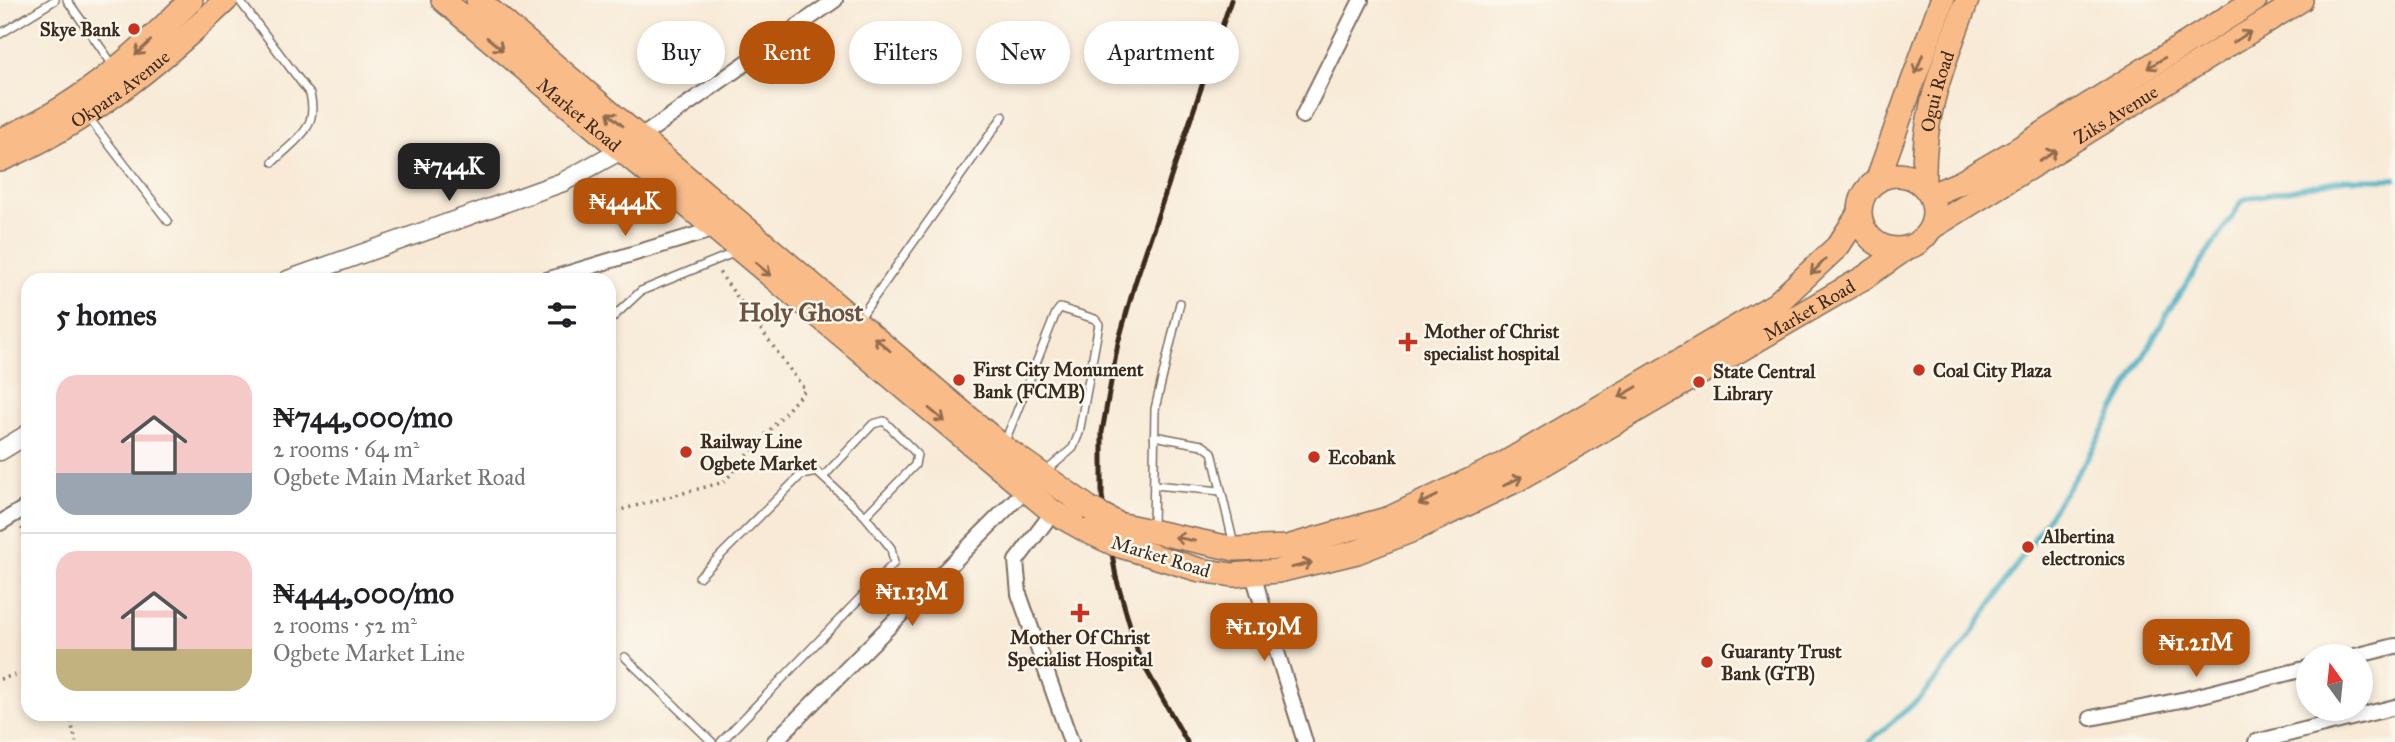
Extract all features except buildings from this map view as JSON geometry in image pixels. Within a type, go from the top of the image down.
[{"type":"main road","name":"Okpara Avenue","points":[[0,160],[85,114],[124,77],[191,0]]},
{"type":"main road","name":"Okpara Avenue","points":[[0,141],[124,77],[226,0]]},
{"type":"main road","name":"Market Road","points":[[443,0],[857,323],[1003,447],[1033,482],[1053,512],[1088,520]]},
{"type":"main road","name":"Market Road","points":[[478,0],[715,229],[1033,482],[1088,520],[1200,570],[1253,575],[1357,552],[1413,530],[1517,480],[1865,277],[1906,249]]},
{"type":"main road","name":"Ogui Road","points":[[1877,181],[1942,0]]},
{"type":"main road","name":"Ogui Road","points":[[1927,190],[1923,142],[1930,104],[1967,0]]},
{"type":"main road","name":"Ziks Avenue","points":[[1927,190],[1962,182],[2255,0]]},
{"type":"main road","name":"Ziks Avenue","points":[[1931,228],[2301,0]]},
{"type":"main road","points":[[1901,175],[1927,190],[1934,206],[1931,228],[1925,238],[1906,249],[1895,250],[1874,242],[1867,234],[1859,214],[1864,195],[1877,181],[1901,175]]},
{"type":"main road","name":"Market Road","points":[[1118,534],[1153,532],[1235,549],[1287,547],[1390,518],[1500,466],[1776,304],[1838,246],[1859,214]]},
{"type":"street","points":[[1303,116],[1360,0]]},
{"type":"street","points":[[308,273],[563,182],[630,144],[830,2]]},
{"type":"street","points":[[569,273],[715,229]]},
{"type":"street","points":[[0,451],[21,438]]},
{"type":"street","points":[[774,742],[1033,482]]},
{"type":"street","points":[[0,523],[21,510]]},
{"type":"street","points":[[1053,512],[1016,561],[1015,571],[1019,594],[1071,742]]},
{"type":"street","points":[[1253,575],[1305,742]]},
{"type":"street","points":[[2373,652],[2395,646]]},
{"type":"street","points":[[2091,718],[2186,699],[2296,671]]},
{"type":"street","points":[[2256,742],[2395,707]]},
{"type":"lane","points":[[0,34],[55,0]]},
{"type":"lane","points":[[67,0],[124,77]]},
{"type":"lane","points":[[240,0],[310,94],[314,110],[312,122],[273,162]]},
{"type":"lane","points":[[85,114],[168,221]]},
{"type":"lane","points":[[857,323],[1003,116]]},
{"type":"lane","points":[[616,314],[641,291],[740,250]]},
{"type":"lane","points":[[1153,532],[1154,436],[1158,388],[1180,303]]},
{"type":"lane","points":[[1003,447],[1056,313],[1060,308],[1095,319],[1099,324],[1079,433],[1073,448],[1033,482]]},
{"type":"lane","points":[[824,476],[873,424],[884,421],[917,454],[915,465],[864,516]]},
{"type":"lane","points":[[1154,436],[1207,448],[1212,452],[1235,549]]},
{"type":"lane","points":[[699,577],[801,475],[817,472],[864,516],[891,548],[894,563],[721,742]]},
{"type":"lane","points":[[1154,485],[1221,491]]},
{"type":"lane","points":[[625,657],[712,742]]},
{"type":"path","points":[[616,511],[724,482],[805,390],[712,262]]},
{"type":"path","points":[[0,679],[21,674]]},
{"type":"path","points":[[71,721],[76,742]]},
{"type":"waterway","points":[[1869,742],[1920,698],[1964,645],[2090,454],[2169,310],[2244,199],[2345,179],[2395,179]]},
{"type":"railway","points":[[1187,742],[1139,657],[1116,577],[1102,496],[1102,432],[1118,343],[1135,283],[1231,0]]},
{"type":"place","name":"Skye Bank","points":[[134,29]]},
{"type":"place","name":"Mother of Christ specialist hospital","points":[[1408,342]]},
{"type":"place","name":"Coal City Plaza","points":[[1919,370]]},
{"type":"place","name":"First City Monument Bank (FCMB)","points":[[959,380]]},
{"type":"place","name":"State Central Library","points":[[1699,382]]},
{"type":"place","name":"Railway Line Ogbete Market","points":[[686,452]]},
{"type":"place","name":"Ecobank","points":[[1314,457]]},
{"type":"place","name":"Albertina electronics","points":[[2028,547]]},
{"type":"place","name":"Mother Of Christ Specialist Hospital","points":[[1080,613]]},
{"type":"place","name":"Guaranty Trust Bank (GTB)","points":[[1707,662]]},
{"type":"district","name":"Holy Ghost","points":[[801,312]]}]
